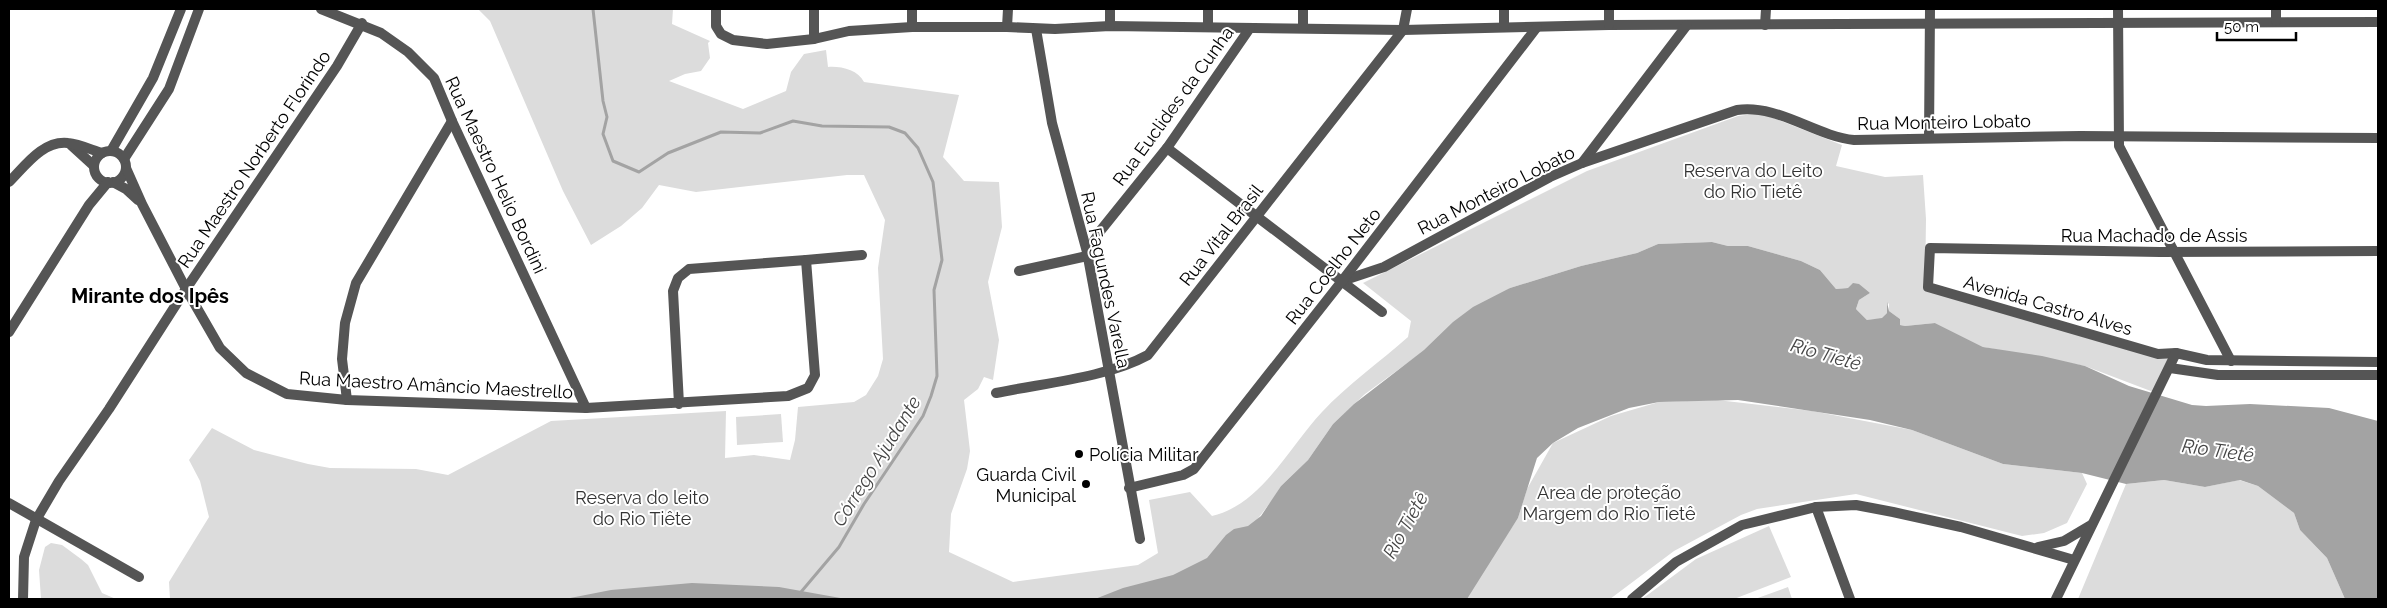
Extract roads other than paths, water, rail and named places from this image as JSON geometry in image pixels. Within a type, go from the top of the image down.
[{"type":"street","points":[[89,206],[96,171],[153,78],[181,9]]},
{"type":"street","points":[[9,332],[89,206],[110,182],[122,177],[125,164],[169,89],[199,9]]},
{"type":"street","name":"Rua Maestro Helio Bordini","points":[[321,9],[381,32],[408,52],[434,78],[452,121],[586,408]]},
{"type":"street","points":[[716,9],[716,26],[721,34],[733,40],[767,44],[814,39],[849,31],[912,28],[1008,27],[1036,29],[1110,26],[1403,30],[1609,25],[1930,22],[2378,22]]},
{"type":"street","points":[[814,9],[814,39]]},
{"type":"street","points":[[912,9],[912,28]]},
{"type":"street","points":[[1008,9],[1008,27]]},
{"type":"street","points":[[1110,9],[1110,26]]},
{"type":"street","points":[[1208,9],[1208,27]]},
{"type":"street","points":[[1303,9],[1303,28]]},
{"type":"street","name":"Rua Vital Brasil","points":[[996,393],[1132,364],[1148,355],[1324,128],[1403,30],[1407,9]]},
{"type":"street","points":[[1504,9],[1504,27]]},
{"type":"street","points":[[1609,9],[1609,25]]},
{"type":"street","points":[[1765,25],[1766,9]]},
{"type":"street","points":[[1929,138],[1930,9]]},
{"type":"street","points":[[2118,9],[2119,146],[2231,361]]},
{"type":"street","points":[[2276,9],[2276,21]]},
{"type":"street","name":"Rua Maestro Norberto Florindo","points":[[23,599],[24,557],[36,520],[59,481],[337,66],[362,24]]},
{"type":"street","points":[[1582,163],[1687,25]]},
{"type":"street","name":"Rua Coelho Neto","points":[[1129,488],[1183,475],[1194,469],[1342,281],[1537,27]]},
{"type":"street","name":"Rua Euclides da Cunha","points":[[1087,254],[1101,230],[1167,148],[1250,28]]},
{"type":"street","name":"Rua Fagundes Varella","points":[[1036,29],[1052,122],[1087,254],[1140,539]]},
{"type":"street","name":"Rua Monteiro Lobato","points":[[1342,281],[1384,267],[1550,177],[1582,163],[1737,110],[1749,109],[1812,127],[1843,139],[2378,138]]},
{"type":"street","points":[[347,400],[342,360],[346,323],[356,283],[452,121]]},
{"type":"street","points":[[68,143],[110,182]]},
{"type":"street","points":[[9,182],[41,150],[52,145],[68,143],[106,152],[117,152],[125,164]]},
{"type":"street","points":[[1167,148],[1256,218],[1382,312]]},
{"type":"street","name":"Rua Maestro Amâncio Maestrello","points":[[125,164],[142,204],[186,289],[220,348],[246,373],[286,394],[347,400],[586,408],[679,404],[788,396],[808,388],[815,375],[806,260]]},
{"type":"street","name":"Rua Maestro Amâncio Maestrello","points":[[110,182],[126,189],[142,204]]},
{"type":"street","name":"Rua Machado de Assis","points":[[1928,287],[1930,248],[2378,251]]},
{"type":"street","points":[[1018,271],[1087,254]]},
{"type":"street","points":[[679,404],[673,291],[678,278],[689,269],[862,255]]},
{"type":"street","name":"Avenida Castro Alves","points":[[1928,287],[2158,354],[2176,353],[2207,360],[2231,361],[2378,362]]},
{"type":"street","points":[[2056,599],[2103,499],[2176,353]]},
{"type":"street","points":[[2158,354],[2170,368],[2218,375],[2378,376]]},
{"type":"street","points":[[9,503],[139,577]]},
{"type":"street","points":[[1632,599],[1676,562],[1742,525],[1816,507],[1856,505],[1988,534],[2028,548],[2076,556]]},
{"type":"street","points":[[1816,507],[1850,599]]},
{"type":"street","points":[[2028,548],[2063,542],[2092,525]]},
{"type":"street","points":[[2063,542],[2076,556]]},
{"type":"water","name":"Rio Tietê","points":[[1712,242],[1728,246],[1748,246],[1801,261],[1820,270],[1836,289],[1848,288],[1853,283],[1859,284],[1870,293],[1859,300],[1856,309],[1867,320],[1882,318],[1887,313],[1887,302],[1889,311],[1900,319],[1900,325],[1935,323],[1983,347],[2042,356],[2085,366],[2129,386],[2192,405],[2250,404],[2329,408],[2378,421],[2378,599],[2345,599],[2327,558],[2300,530],[2294,513],[2258,486],[2240,480],[2205,487],[2164,480],[2126,484],[2082,473],[2003,464],[1912,430],[1870,420],[1738,400],[1659,402],[1629,408],[1578,428],[1553,443],[1537,458],[1518,518],[1467,599],[1095,599],[1123,588],[1173,575],[1207,558],[1226,535],[1234,529],[1248,526],[1261,516],[1281,486],[1308,460],[1333,424],[1354,404],[1424,350],[1453,322],[1473,307],[1510,288],[1581,266],[1637,253],[1658,244]]},
{"type":"water","points":[[692,583],[779,587],[846,599],[565,599],[611,590]]},
{"type":"waterway","name":"Córrego Ajudante","points":[[593,9],[603,101],[607,117],[603,134],[613,161],[639,172],[668,153],[721,132],[760,133],[793,121],[822,126],[889,127],[905,133],[918,148],[933,182],[942,260],[934,290],[937,376],[931,396],[923,416],[864,504],[839,547],[801,592]]},
{"type":"place","name":"Polícia Militar","points":[[1079,454]]},
{"type":"place","name":"Guarda Civil Municipal","points":[[1086,484]]},
{"type":"district","name":"Mirante dos Ipês","points":[[150,296]]},
{"type":"park label","name":"Reserva do Leito do Rio Tietê","points":[[1753,180]]},
{"type":"park label","name":"Area de proteção Margem do Rio Tietê","points":[[1609,502]]},
{"type":"park label","name":"Reserva do leito do Rio Tiête","points":[[642,507]]}]
